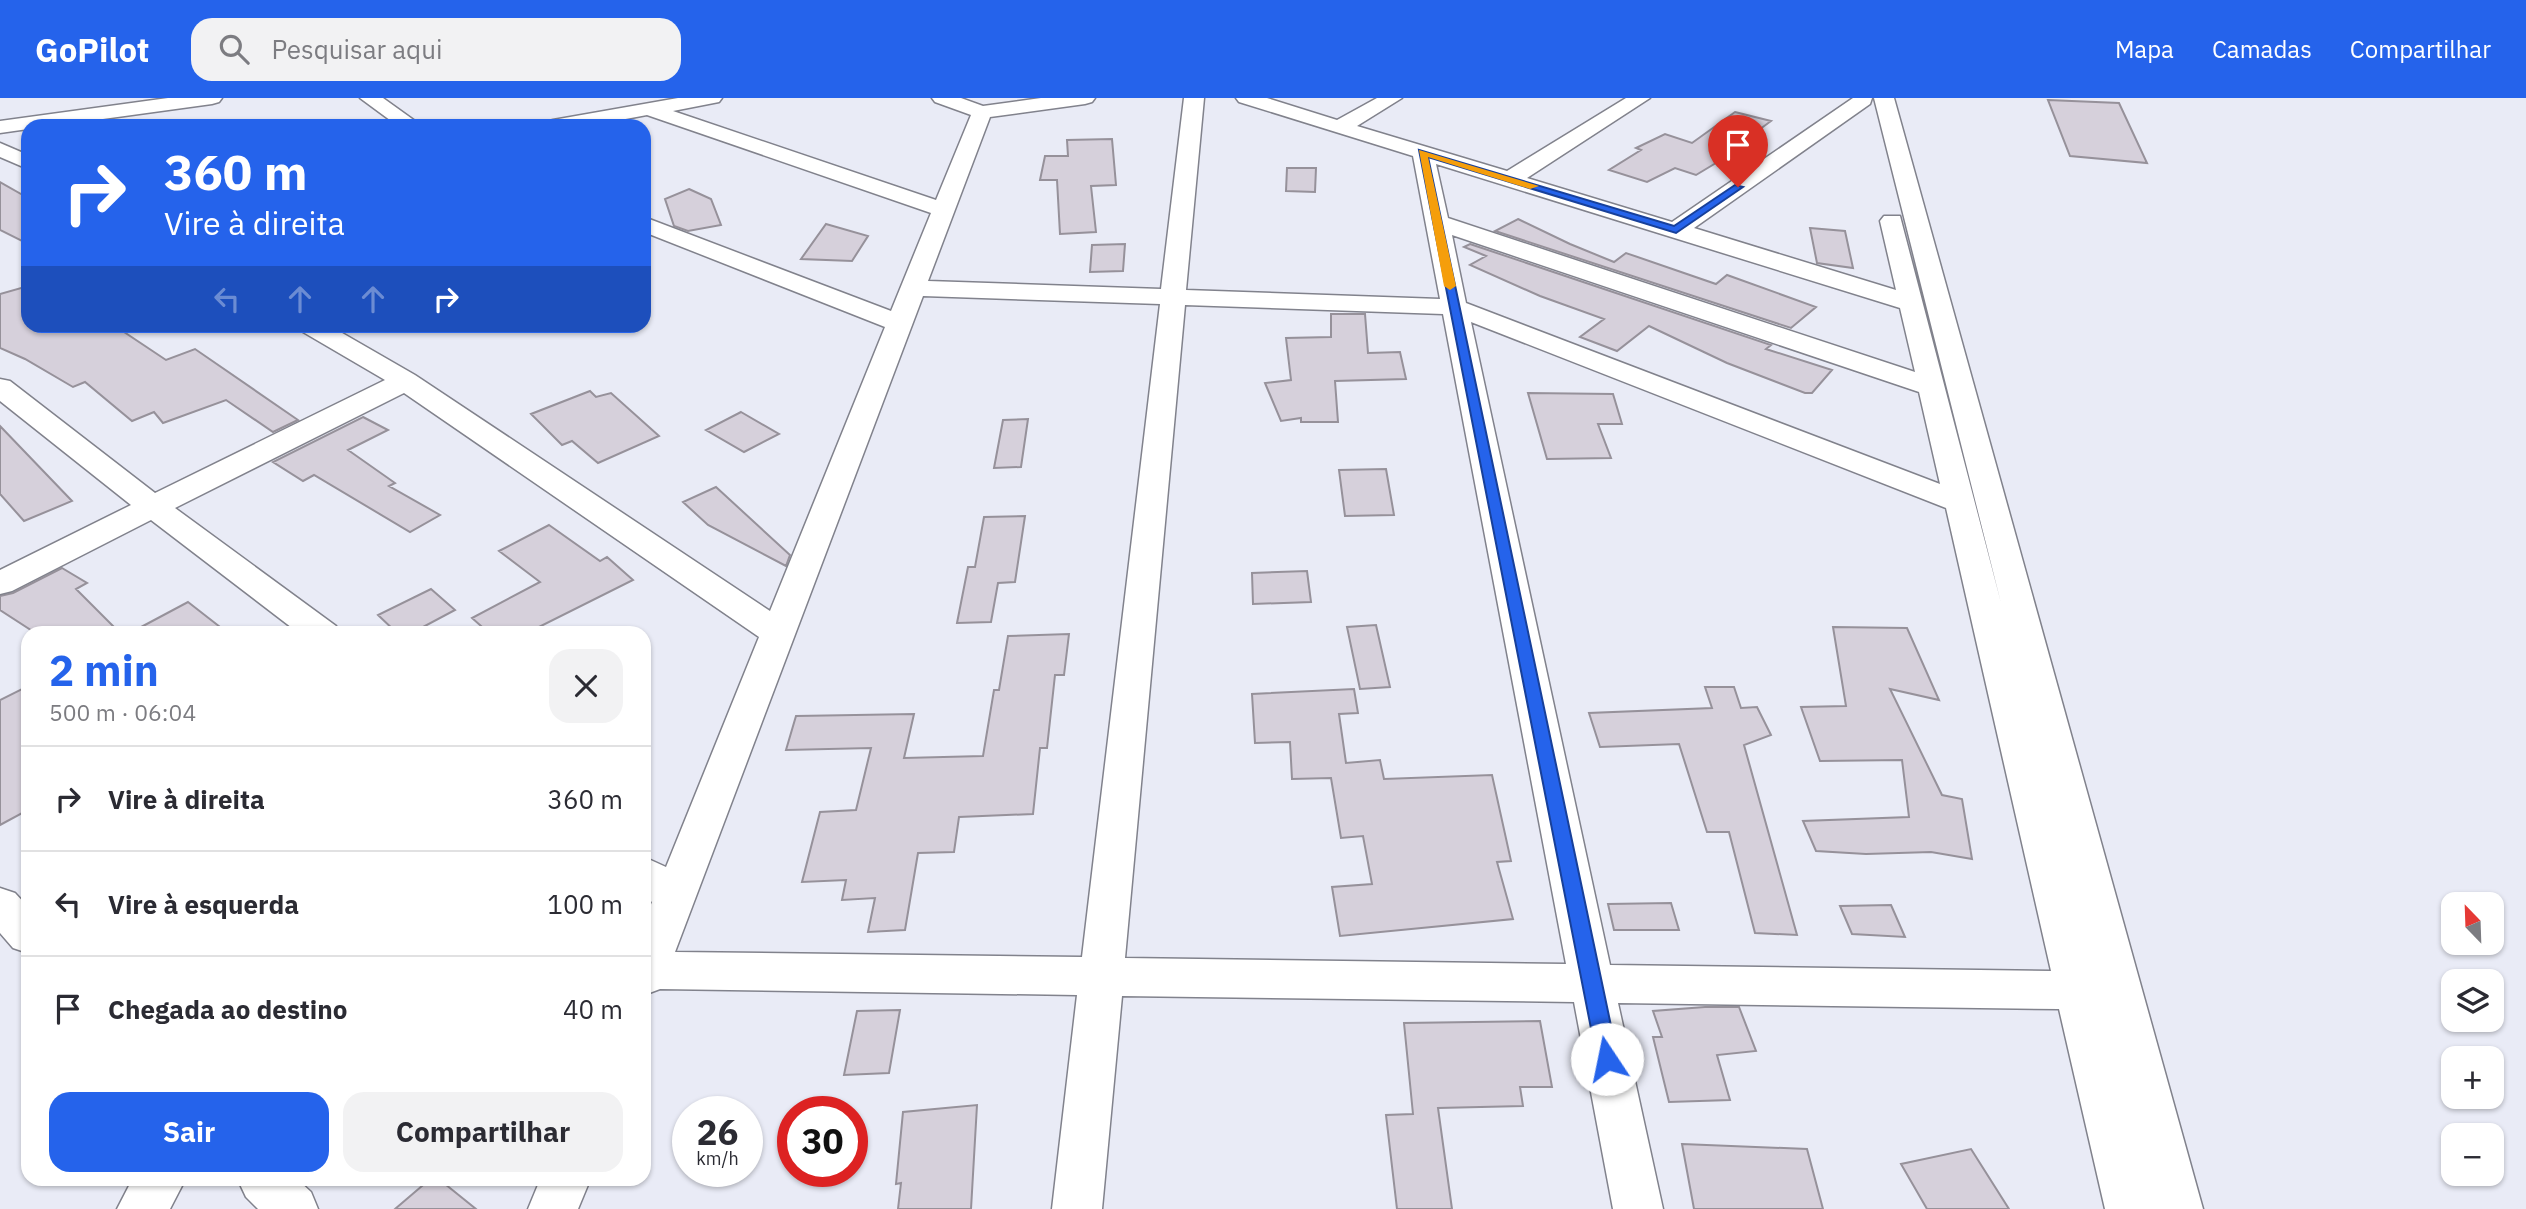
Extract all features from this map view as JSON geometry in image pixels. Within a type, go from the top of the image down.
[{"type":"street","points":[[58,119],[212,98]]},
{"type":"street","points":[[370,98],[402,119]]},
{"type":"street","points":[[592,119],[712,98]]},
{"type":"street","points":[[942,98],[982,112],[1085,98]]},
{"type":"street","points":[[1077,1209],[1194,98]]},
{"type":"street","points":[[1246,98],[1911,303]]},
{"type":"street","points":[[1339,127],[1392,98]]},
{"type":"street","points":[[1510,179],[1640,98]]},
{"type":"street","points":[[1676,230],[1870,99]]},
{"type":"street","points":[[1870,99],[1911,303],[1959,502],[2099,991],[2178,1209]]},
{"type":"street","points":[[1870,99],[2099,991],[2130,1209]]},
{"type":"street","points":[[648,109],[943,211]]},
{"type":"street","points":[[651,935],[659,885],[778,633],[982,112]]},
{"type":"street","points":[[0,127],[21,124]]},
{"type":"street","points":[[0,149],[21,160]]},
{"type":"street","points":[[1423,152],[1638,1209]]},
{"type":"street","points":[[1437,222],[1932,387]]},
{"type":"street","points":[[651,227],[899,323]]},
{"type":"street","points":[[913,288],[1454,307],[1959,502]]},
{"type":"street","points":[[324,333],[405,381],[778,633]]},
{"type":"street","points":[[0,583],[405,381]]},
{"type":"street","points":[[0,387],[313,626]]},
{"type":"street","points":[[0,905],[21,928]]},
{"type":"street","points":[[651,973],[2099,991]]},
{"type":"street","points":[[142,1209],[156,1186]]},
{"type":"street","points":[[269,1186],[293,1209]]},
{"type":"street","points":[[553,1209],[563,1186]]},
{"type":"building","points":[[2048,100],[2119,103],[2147,163],[2070,156]]},
{"type":"building","points":[[1735,112],[1771,121],[1752,135],[1759,137],[1696,175],[1675,168],[1647,182],[1609,170],[1641,150],[1636,148],[1665,134],[1692,143]]},
{"type":"building","points":[[1112,139],[1116,185],[1091,186],[1096,232],[1060,234],[1057,180],[1040,180],[1045,156],[1068,156],[1067,140]]},
{"type":"building","points":[[1287,168],[1316,168],[1315,192],[1286,191]]},
{"type":"building","points":[[0,182],[21,194],[21,240],[0,230]]},
{"type":"building","points":[[689,189],[711,199],[721,225],[688,231],[674,226],[665,199]]},
{"type":"building","points":[[1518,219],[1614,262],[1626,253],[1716,284],[1727,275],[1816,307],[1791,328],[1495,231]]},
{"type":"building","points":[[826,224],[868,236],[852,261],[801,259]]},
{"type":"building","points":[[1810,228],[1845,231],[1853,268],[1817,263]]},
{"type":"building","points":[[1125,244],[1123,271],[1090,272],[1092,245]]},
{"type":"building","points":[[1470,244],[1771,345],[1766,349],[1832,370],[1812,393],[1805,393],[1727,363],[1649,326],[1617,351],[1580,337],[1604,319],[1540,296],[1470,265],[1486,256],[1464,247]]},
{"type":"building","points":[[21,288],[21,333],[126,333],[166,360],[195,349],[298,420],[273,432],[226,400],[163,423],[154,412],[132,421],[85,382],[73,387],[0,348],[0,294]]},
{"type":"building","points":[[1331,314],[1365,314],[1368,353],[1400,352],[1406,379],[1335,381],[1338,422],[1301,422],[1301,418],[1281,421],[1265,383],[1291,380],[1286,338],[1331,337]]},
{"type":"building","points":[[590,391],[596,397],[611,393],[659,436],[598,463],[572,441],[562,445],[531,414]]},
{"type":"building","points":[[1528,393],[1613,394],[1622,424],[1598,424],[1611,458],[1547,459]]},
{"type":"building","points":[[741,412],[779,434],[744,452],[706,430]]},
{"type":"building","points":[[363,417],[388,430],[348,450],[395,483],[389,486],[440,515],[410,532],[314,475],[303,481],[273,462]]},
{"type":"building","points":[[1028,419],[1021,467],[994,468],[1003,420]]},
{"type":"building","points":[[0,426],[72,501],[24,521],[0,494]]},
{"type":"building","points":[[1386,469],[1394,515],[1345,516],[1339,470]]},
{"type":"building","points":[[716,487],[790,555],[786,566],[708,525],[683,502]]},
{"type":"building","points":[[1025,516],[1015,582],[998,583],[991,622],[957,623],[968,567],[975,567],[984,517]]},
{"type":"building","points":[[549,525],[600,561],[607,557],[633,580],[541,626],[481,626],[472,618],[540,582],[499,551]]},
{"type":"building","points":[[62,568],[87,583],[76,589],[113,626],[25,626],[0,610],[0,596],[13,593]]},
{"type":"building","points":[[1307,571],[1311,602],[1253,604],[1252,573]]},
{"type":"building","points":[[431,589],[455,610],[425,626],[390,626],[378,615]]},
{"type":"building","points":[[188,602],[219,626],[143,626]]},
{"type":"building","points":[[1376,625],[1390,687],[1360,689],[1347,627]]},
{"type":"building","points":[[1833,627],[1907,628],[1939,700],[1890,689],[1942,795],[1962,799],[1972,859],[1931,852],[1866,854],[1816,851],[1803,821],[1909,817],[1902,760],[1820,761],[1801,707],[1846,706]]},
{"type":"building","points":[[1069,634],[1064,675],[1055,675],[1047,748],[1040,748],[1033,814],[959,817],[954,852],[918,853],[905,930],[868,932],[875,898],[842,900],[846,880],[802,882],[820,812],[856,810],[871,748],[786,750],[796,716],[914,714],[904,758],[983,756],[994,690],[999,690],[1008,636]]},
{"type":"building","points":[[1705,687],[1734,687],[1741,708],[1757,707],[1771,735],[1744,745],[1797,935],[1755,933],[1729,832],[1707,832],[1679,744],[1600,747],[1589,713],[1712,708]]},
{"type":"building","points":[[1354,689],[1358,713],[1339,714],[1346,763],[1380,760],[1384,779],[1492,775],[1511,861],[1497,862],[1513,919],[1340,936],[1332,887],[1372,884],[1363,836],[1341,838],[1331,778],[1292,779],[1290,742],[1255,743],[1252,694]]},
{"type":"building","points":[[21,690],[21,814],[0,825],[0,700]]},
{"type":"building","points":[[1671,903],[1679,930],[1614,930],[1608,904]]},
{"type":"building","points":[[1891,905],[1905,937],[1852,934],[1840,906]]},
{"type":"building","points":[[1739,1007],[1756,1051],[1717,1055],[1730,1100],[1669,1102],[1653,1037],[1662,1037],[1653,1011]]},
{"type":"building","points":[[900,1010],[889,1073],[844,1075],[857,1011]]},
{"type":"building","points":[[1540,1021],[1552,1087],[1520,1087],[1523,1106],[1438,1108],[1452,1209],[1397,1209],[1386,1115],[1413,1114],[1404,1023]]},
{"type":"building","points":[[977,1105],[971,1209],[898,1209],[901,1183],[896,1184],[903,1112]]},
{"type":"building","points":[[1682,1144],[1807,1149],[1823,1209],[1694,1209]]},
{"type":"building","points":[[1971,1149],[2009,1209],[1927,1209],[1901,1164]]},
{"type":"building","points":[[422,1186],[447,1186],[476,1209],[395,1209]]},
{"type":"slow traffic","points":[[1450,286],[1423,152],[1534,186]]},
{"type":"route","points":[[1607,1059],[1423,152],[1676,230],[1738,187]]}]
